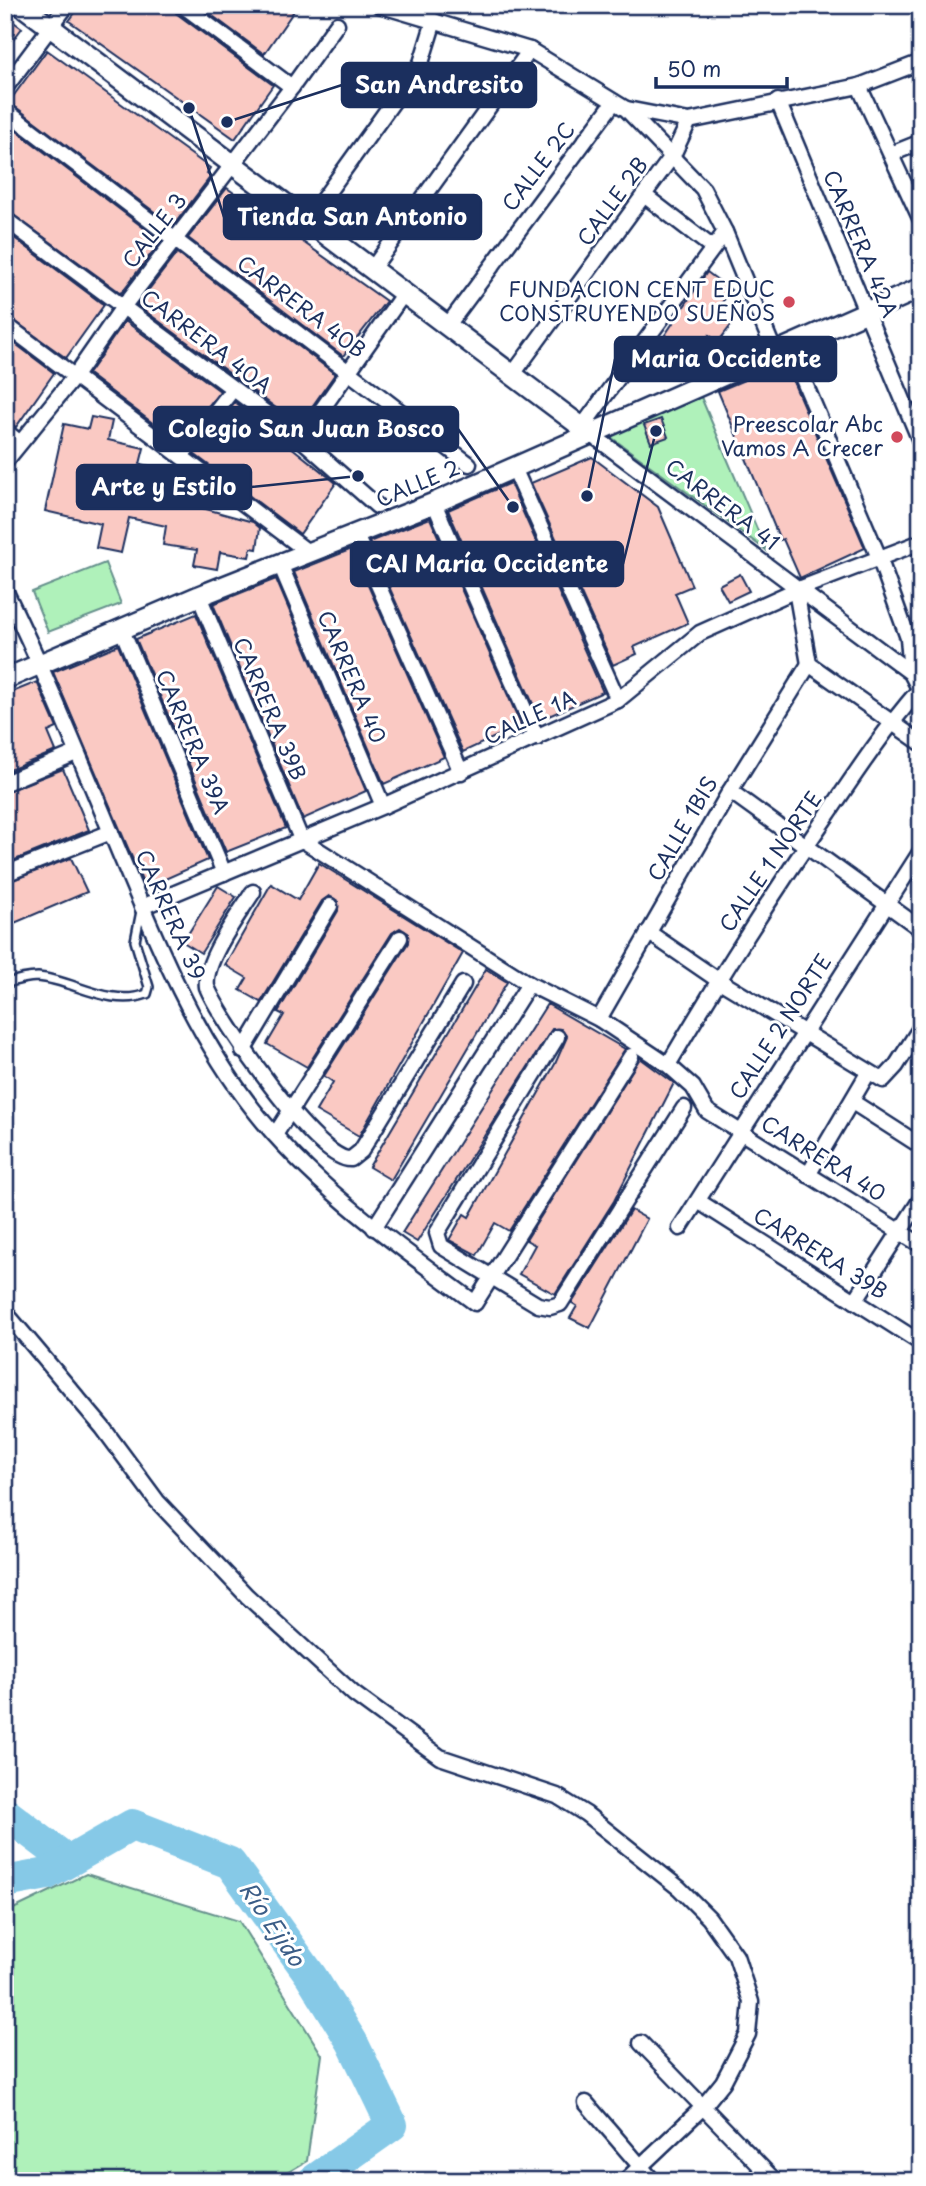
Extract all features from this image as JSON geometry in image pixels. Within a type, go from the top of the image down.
[{"type":"street","name":"CARRERA 41","points":[[22,5],[796,590],[911,673],[920,691]]},
{"type":"street","points":[[5,88],[67,5]]},
{"type":"street","points":[[182,5],[292,87]]},
{"type":"street","points":[[379,5],[530,50],[620,105],[673,155],[703,189],[880,560],[908,638],[911,673]]},
{"type":"street","points":[[308,220],[421,63],[434,21]]},
{"type":"street","name":"CALLE 3","points":[[5,462],[75,376],[123,307],[292,87],[337,24]]},
{"type":"street","points":[[372,269],[530,50]]},
{"type":"street","points":[[620,105],[689,121],[859,86],[921,62]]},
{"type":"street","points":[[859,86],[921,220]]},
{"type":"street","name":"CARRERA 42A","points":[[778,101],[921,443]]},
{"type":"street","name":"CALLE 2C","points":[[447,325],[620,105]]},
{"type":"street","name":"CARRERA 40B","points":[[5,110],[350,370],[469,464]]},
{"type":"street","name":"CALLE 2B","points":[[513,374],[673,155],[689,121]]},
{"type":"street","points":[[891,154],[921,142]]},
{"type":"street","points":[[644,195],[713,248]]},
{"type":"street","name":"CARRERA 40A","points":[[5,219],[301,439],[377,506]]},
{"type":"street","points":[[586,430],[725,232]]},
{"type":"street","name":"CALLE 2","points":[[5,679],[198,596],[434,503],[513,468],[586,430],[782,350],[921,288]]},
{"type":"street","points":[[301,439],[404,293]]},
{"type":"street","points":[[5,324],[308,552]]},
{"type":"street","points":[[181,456],[233,388]]},
{"type":"street","points":[[5,431],[19,442]]},
{"type":"street","points":[[513,468],[618,701]]},
{"type":"street","points":[[434,503],[537,738]]},
{"type":"street","points":[[356,535],[461,772]]},
{"type":"street","name":"CALLE 1A","points":[[142,907],[383,806],[618,701],[700,633],[796,590],[880,560],[921,542]]},
{"type":"street","name":"CARRERA 40","points":[[280,564],[383,806]]},
{"type":"street","name":"CARRERA 39","points":[[5,590],[40,664],[142,907],[212,1052],[275,1135],[374,1228],[475,1303],[492,1276]]},
{"type":"street","points":[[796,590],[809,664],[921,743]]},
{"type":"street","name":"CARRERA 39B","points":[[198,596],[301,839]]},
{"type":"street","name":"CARRERA 39A","points":[[121,628],[224,873]]},
{"type":"street","name":"CALLE 1BIS","points":[[599,1019],[730,791],[809,664]]},
{"type":"street","name":"CALLE 1 NORTE","points":[[668,1065],[718,980],[806,846],[892,722],[920,691]]},
{"type":"street","points":[[5,783],[76,753]]},
{"type":"street","points":[[730,791],[921,929]]},
{"type":"street","points":[[5,874],[111,832]]},
{"type":"street","points":[[301,839],[529,984],[599,1019],[668,1065]]},
{"type":"street","name":"CALLE 2 NORTE","points":[[680,1228],[739,1131],[921,851]]},
{"type":"street","points":[[253,892],[205,977],[210,995],[243,1051],[293,1111],[338,1157],[346,1160],[355,1157],[463,984]]},
{"type":"street","points":[[243,1051],[330,906]]},
{"type":"street","points":[[648,932],[718,980],[883,1080],[896,1066],[921,1027]]},
{"type":"street","points":[[275,1135],[293,1111],[400,939]]},
{"type":"street","points":[[374,1228],[529,984]]},
{"type":"street","points":[[557,1037],[437,1233],[441,1246],[538,1305],[550,1307],[559,1304],[684,1108]]},
{"type":"street","points":[[492,1276],[631,1056]]},
{"type":"street","name":"CARRERA 40","points":[[668,1065],[693,1087],[707,1111],[921,1245]]},
{"type":"street","points":[[808,1175],[853,1103],[868,1073]]},
{"type":"street","points":[[853,1103],[921,1146]]},
{"type":"street","points":[[855,1301],[921,1199]]},
{"type":"street","name":"CARRERA 39B","points":[[698,1201],[921,1343]]},
{"type":"street","points":[[5,1312],[103,1428],[157,1501],[247,1596],[354,1694],[440,1757],[493,1777],[535,1787],[577,1808],[680,1888],[709,1918],[736,1956],[751,2002],[748,2034],[723,2082],[702,2108],[625,2181]]},
{"type":"street","points":[[641,2043],[775,2181]]},
{"type":"street","points":[[586,2103],[653,2181]]},
{"type":"lane","points":[[5,984],[23,978],[41,977],[89,993],[139,997],[147,994],[149,987],[135,941],[142,907]]},
{"type":"green space","points":[[701,397],[766,550],[608,435]]},
{"type":"green space","points":[[105,563],[121,604],[48,632],[32,592]]},
{"type":"green space","points":[[86,1874],[239,1921],[322,2055],[307,2161],[273,2181],[5,2181],[5,1913]]},
{"type":"building","points":[[81,5],[173,5],[176,13],[273,85],[235,139],[69,21]]},
{"type":"building","points":[[198,5],[298,5],[264,54]]},
{"type":"building","points":[[5,16],[22,28],[5,51]]},
{"type":"building","points":[[47,50],[210,168],[207,173],[211,176],[173,226],[9,102]]},
{"type":"building","points":[[5,122],[161,241],[121,293],[5,209]]},
{"type":"building","points":[[227,188],[386,301],[343,356],[188,238]]},
{"type":"building","points":[[5,231],[104,305],[66,358],[5,314]]},
{"type":"building","points":[[177,253],[335,374],[299,425],[137,305]]},
{"type":"building","points":[[707,272],[731,290],[716,311],[732,324],[718,342],[709,335],[690,362],[679,355],[657,368],[649,359]]},
{"type":"building","points":[[125,321],[220,391],[179,443],[88,374]]},
{"type":"building","points":[[5,336],[54,373],[16,427],[5,419]]},
{"type":"building","points":[[785,363],[865,548],[800,578],[783,539],[780,540],[718,391]]},
{"type":"building","points":[[235,402],[336,483],[300,534],[194,454]]},
{"type":"building","points":[[91,417],[112,421],[108,440],[144,448],[140,464],[169,470],[165,489],[197,493],[195,506],[253,522],[260,528],[257,549],[251,548],[249,557],[220,552],[217,569],[194,565],[197,550],[163,545],[166,526],[129,518],[121,553],[96,548],[101,524],[45,511],[64,424],[88,429]]},
{"type":"building","points":[[661,419],[668,437],[651,443],[644,425]]},
{"type":"building","points":[[592,457],[658,507],[692,586],[675,593],[688,623],[634,647],[637,654],[613,665],[531,483]]},
{"type":"building","points":[[510,483],[603,692],[540,720],[448,510]]},
{"type":"building","points":[[430,518],[521,725],[463,752],[369,542]]},
{"type":"building","points":[[352,549],[444,757],[384,784],[294,572]]},
{"type":"building","points":[[740,574],[749,591],[728,601],[719,585]]},
{"type":"building","points":[[276,579],[366,791],[303,819],[213,604]]},
{"type":"building","points":[[196,614],[286,828],[226,852],[136,639]]},
{"type":"building","points":[[118,645],[208,860],[145,888],[53,672]]},
{"type":"building","points":[[37,682],[57,728],[48,732],[56,751],[5,772],[5,695]]},
{"type":"building","points":[[63,769],[89,830],[5,864],[5,792]]},
{"type":"building","points":[[71,858],[87,892],[5,927],[5,883]]},
{"type":"building","points":[[319,863],[463,953],[359,1136],[316,1111],[333,1082],[324,1076],[408,943],[408,933],[400,928],[392,933],[307,1067],[267,1044],[284,1015],[278,1012],[338,911],[338,901],[329,896],[322,901],[261,1002],[240,990],[247,978],[225,965],[271,884],[298,900]]},
{"type":"building","points":[[218,886],[236,897],[201,953],[183,942]]},
{"type":"building","points":[[486,969],[507,982],[391,1180],[369,1167]]},
{"type":"building","points":[[547,1004],[625,1049],[509,1231],[495,1223],[477,1255],[449,1240],[464,1214],[469,1217],[555,1064],[567,1037],[561,1029],[552,1029],[417,1242],[402,1233]]},
{"type":"building","points":[[640,1058],[674,1083],[614,1201],[555,1294],[519,1274],[535,1245],[526,1240]]},
{"type":"building","points":[[631,1210],[647,1219],[590,1328],[570,1318],[577,1306],[572,1303]]},
{"type":"waterway","name":"Río Ejido","points":[[5,1813],[67,1860]]},
{"type":"waterway","name":"Río Ejido","points":[[5,1882],[47,1874],[132,1825],[230,1863],[311,1976],[352,2042],[392,2125],[313,2181]]},
{"type":"place","name":"Tienda San Antonio","points":[[189,108]]},
{"type":"place","name":"San Andresito","points":[[227,122]]},
{"type":"place","name":"FUNDACION CENT EDUC CONSTRUYENDO SUEÑOS","points":[[789,302]]},
{"type":"place","name":"CAI María Occidente","points":[[656,431]]},
{"type":"place","name":"Preescolar Abc Vamos A Crecer","points":[[897,437]]},
{"type":"place","name":"Arte y Estilo","points":[[358,476]]},
{"type":"place","name":"Maria Occidente","points":[[587,496]]},
{"type":"place","name":"Colegio San Juan Bosco","points":[[513,507]]}]
